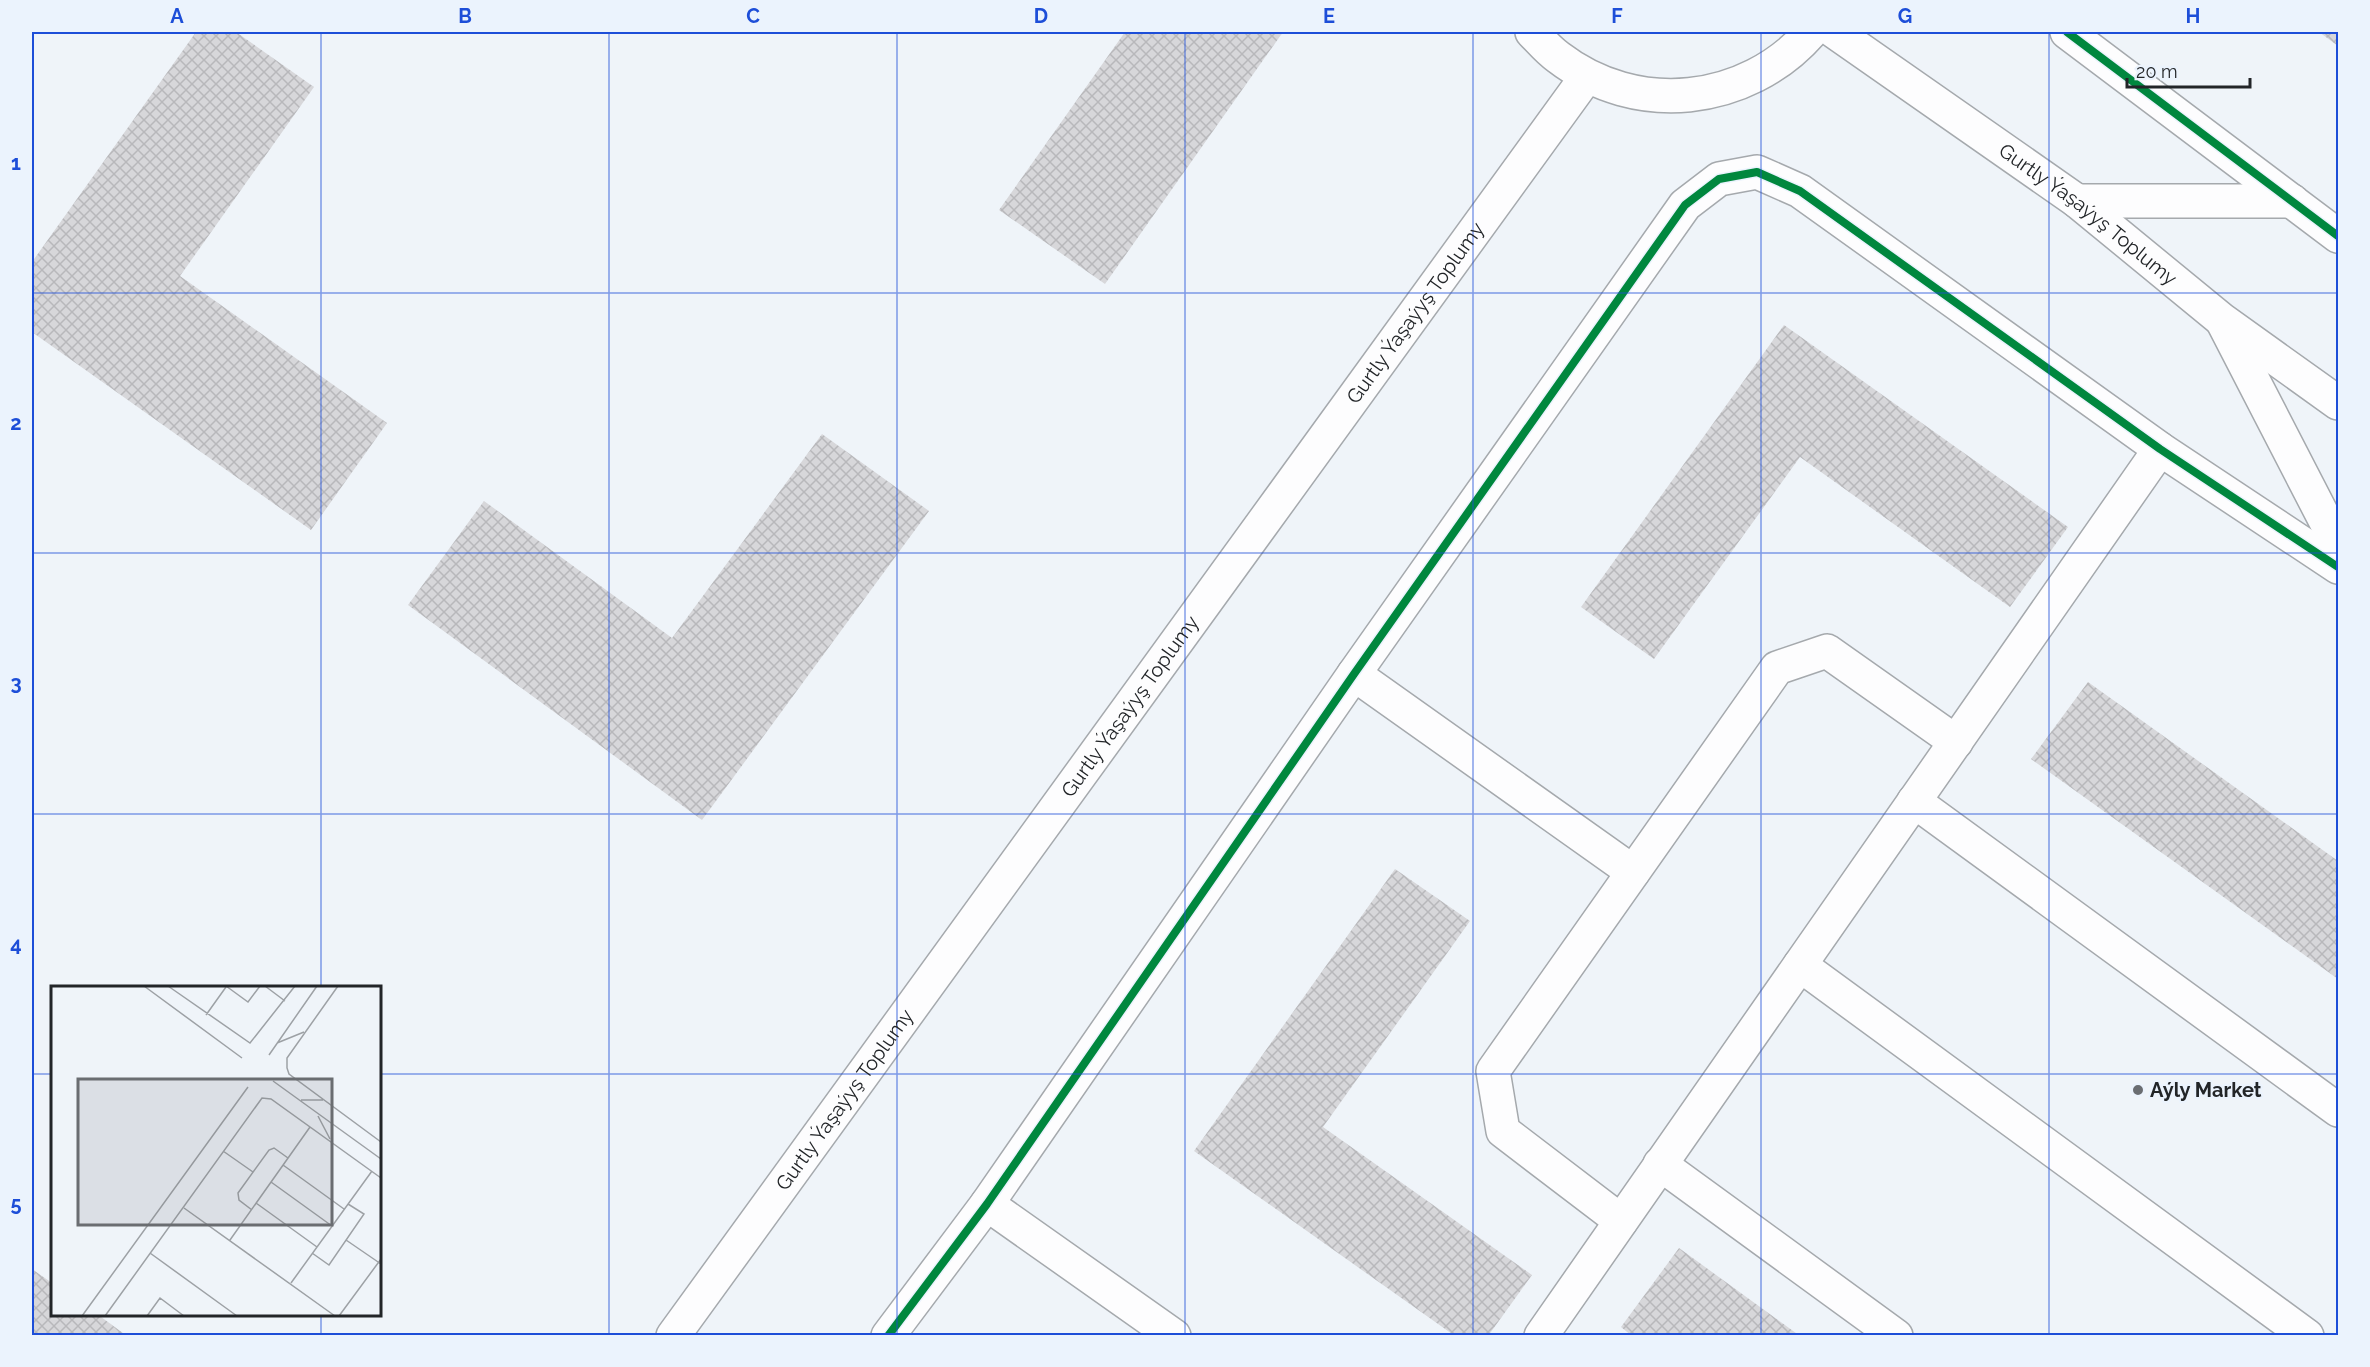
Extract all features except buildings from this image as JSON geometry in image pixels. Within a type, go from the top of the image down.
[{"type":"street","points":[[1532,32],[1557,57],[1587,76],[1616,88],[1648,96],[1681,97],[1713,92],[1744,82],[1773,66],[1811,32]]},
{"type":"street","name":"Gurtly Ýaşaýyş Toplumy","points":[[1834,32],[2077,201],[2222,320],[2338,403]]},
{"type":"street","points":[[2067,32],[2338,236]]},
{"type":"street","name":"Gurtly Ýaşaýyş Toplumy","points":[[673,1335],[1587,76]]},
{"type":"street","points":[[888,1335],[987,1204],[1354,674],[1685,205],[1719,179],[1757,172],[1800,191],[2160,449],[2338,567]]},
{"type":"street","points":[[2077,201],[2292,201]]},
{"type":"street","points":[[2222,320],[2338,545]]},
{"type":"street","points":[[1541,1335],[2160,449]]},
{"type":"street","points":[[1621,1221],[1503,1131],[1493,1071],[1777,668],[1827,651],[1956,742]]},
{"type":"street","points":[[1354,674],[1633,872]]},
{"type":"street","points":[[1914,801],[2338,1110]]},
{"type":"street","points":[[1800,965],[2307,1335]]},
{"type":"street","points":[[1660,1164],[1896,1335]]},
{"type":"street","points":[[987,1204],[1174,1335]]},
{"type":"cycle path","points":[[2067,32],[2338,236]]},
{"type":"cycle path","points":[[888,1336],[987,1204],[1354,674],[1685,205],[1719,179],[1757,172],[1800,191],[2160,449],[2338,567]]},
{"type":"place","name":"Aýly Market","points":[[2138,1090]]}]
